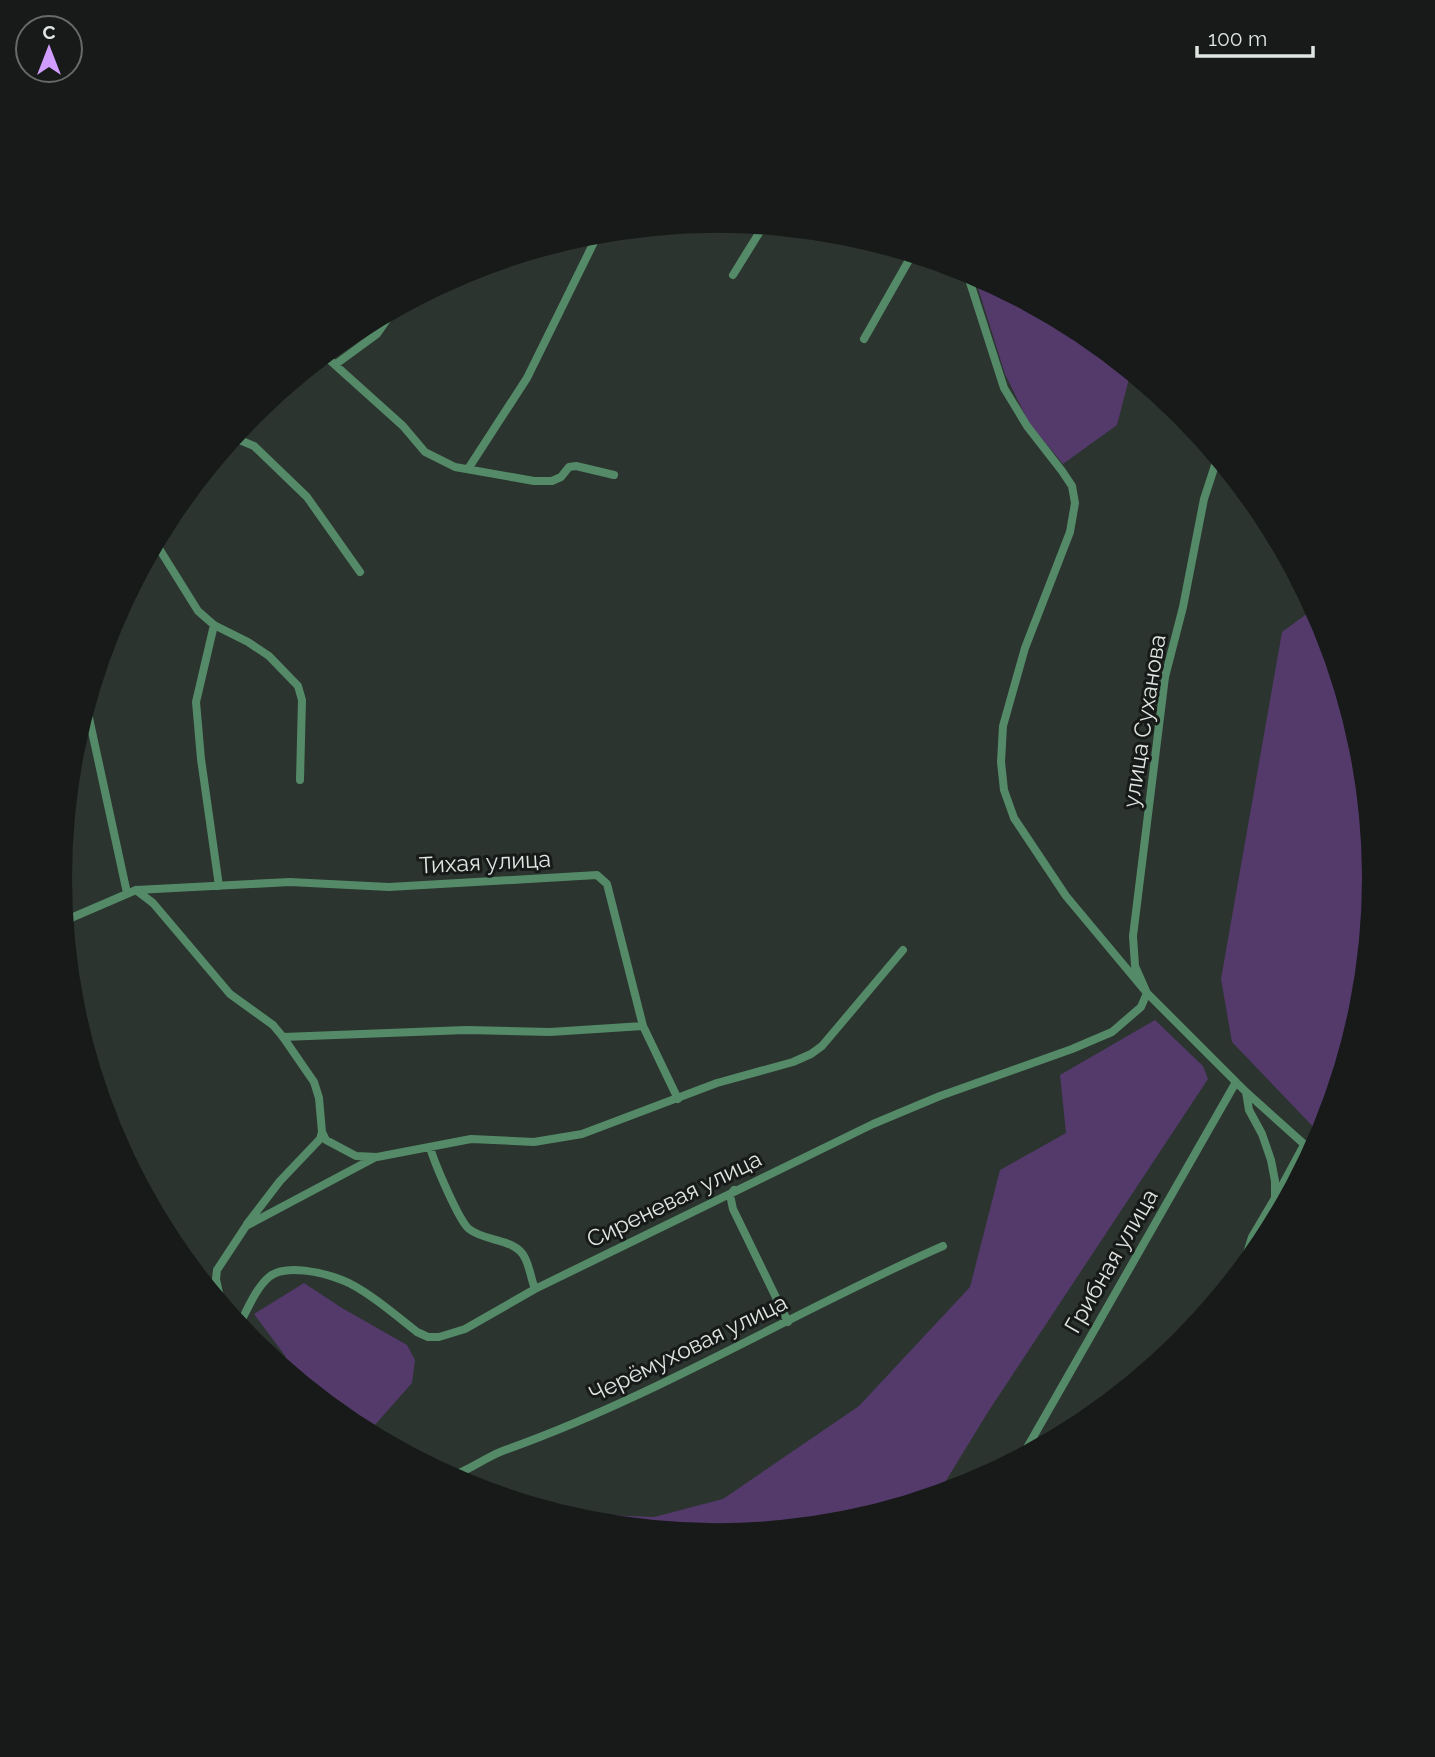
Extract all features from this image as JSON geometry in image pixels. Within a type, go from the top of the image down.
[{"type":"street","points":[[733,275],[758,234]]},
{"type":"street","points":[[468,469],[527,378],[593,245]]},
{"type":"street","points":[[864,339],[908,262]]},
{"type":"street","points":[[972,285],[1004,388],[1027,426],[1072,486],[1075,503],[1070,532],[1025,648],[1003,726],[1001,762],[1004,790],[1014,818],[1066,896],[1147,993],[1246,1092],[1304,1145],[1250,1242]]},
{"type":"street","points":[[336,364],[377,334],[381,328]]},
{"type":"street","points":[[332,361],[403,426],[425,452],[455,467],[534,481],[552,481],[561,477],[569,467],[576,466],[614,475]]},
{"type":"street","points":[[243,441],[254,446],[307,497],[360,572]]},
{"type":"street","name":"улица Суханова","points":[[1147,993],[1135,965],[1133,936],[1159,722],[1165,677],[1184,607],[1204,499],[1215,467]]},
{"type":"street","points":[[161,551],[198,611],[214,625],[269,656],[298,686],[302,699],[300,780]]},
{"type":"street","points":[[214,625],[196,702],[201,759],[219,886]]},
{"type":"street","points":[[91,724],[131,892],[160,912],[230,995],[273,1025],[314,1082],[319,1098],[322,1132],[320,1139],[264,1200],[246,1226],[217,1270],[218,1287]]},
{"type":"street","name":"Тихая улица","points":[[131,892],[290,882],[389,887],[597,875],[607,884],[643,1026],[678,1099]]},
{"type":"street","points":[[73,918],[131,892]]},
{"type":"street","points":[[322,1132],[326,1140],[340,1149],[356,1156],[377,1157],[471,1139],[534,1143],[550,1141],[607,1126],[717,1083],[793,1062],[811,1054],[822,1045],[903,950]]},
{"type":"street","name":"Сиреневая улица","points":[[244,1317],[271,1275],[286,1269],[343,1280],[428,1337],[465,1329],[535,1289],[873,1124],[1112,1032],[1141,1007],[1147,993]]},
{"type":"street","points":[[283,1037],[466,1030],[562,1031],[643,1026]]},
{"type":"street","name":"Грибная улица","points":[[1029,1444],[1236,1082]]},
{"type":"street","points":[[1246,1092],[1249,1110],[1262,1134],[1270,1160],[1275,1181],[1275,1198]]},
{"type":"street","points":[[430,1147],[435,1166],[461,1219],[469,1229],[518,1249],[527,1261],[535,1289]]},
{"type":"street","points":[[246,1226],[377,1157]]},
{"type":"street","points":[[734,1190],[730,1195],[733,1209],[788,1322]]},
{"type":"street","name":"Черёмуховая улица","points":[[462,1471],[493,1454],[568,1427],[788,1322],[847,1289],[943,1246]]},
{"type":"shaded area","points":[[978,288],[1040,319],[1128,381],[1117,425],[1063,464],[1029,423],[1005,374]]},
{"type":"shaded area","points":[[1306,614],[1329,671],[1341,711],[1358,794],[1362,836],[1362,921],[1358,963],[1341,1046],[1313,1127],[1232,1042],[1221,979],[1282,632]]},
{"type":"shaded area","points":[[1155,1020],[1203,1066],[1208,1079],[988,1412],[945,1483],[885,1502],[802,1519],[718,1524],[675,1523],[611,1515],[654,1517],[723,1499],[859,1406],[970,1287],[1000,1170],[1066,1133],[1060,1075]]},
{"type":"shaded area","points":[[304,1283],[407,1345],[415,1360],[412,1383],[375,1425],[324,1391],[292,1364],[254,1314]]}]
